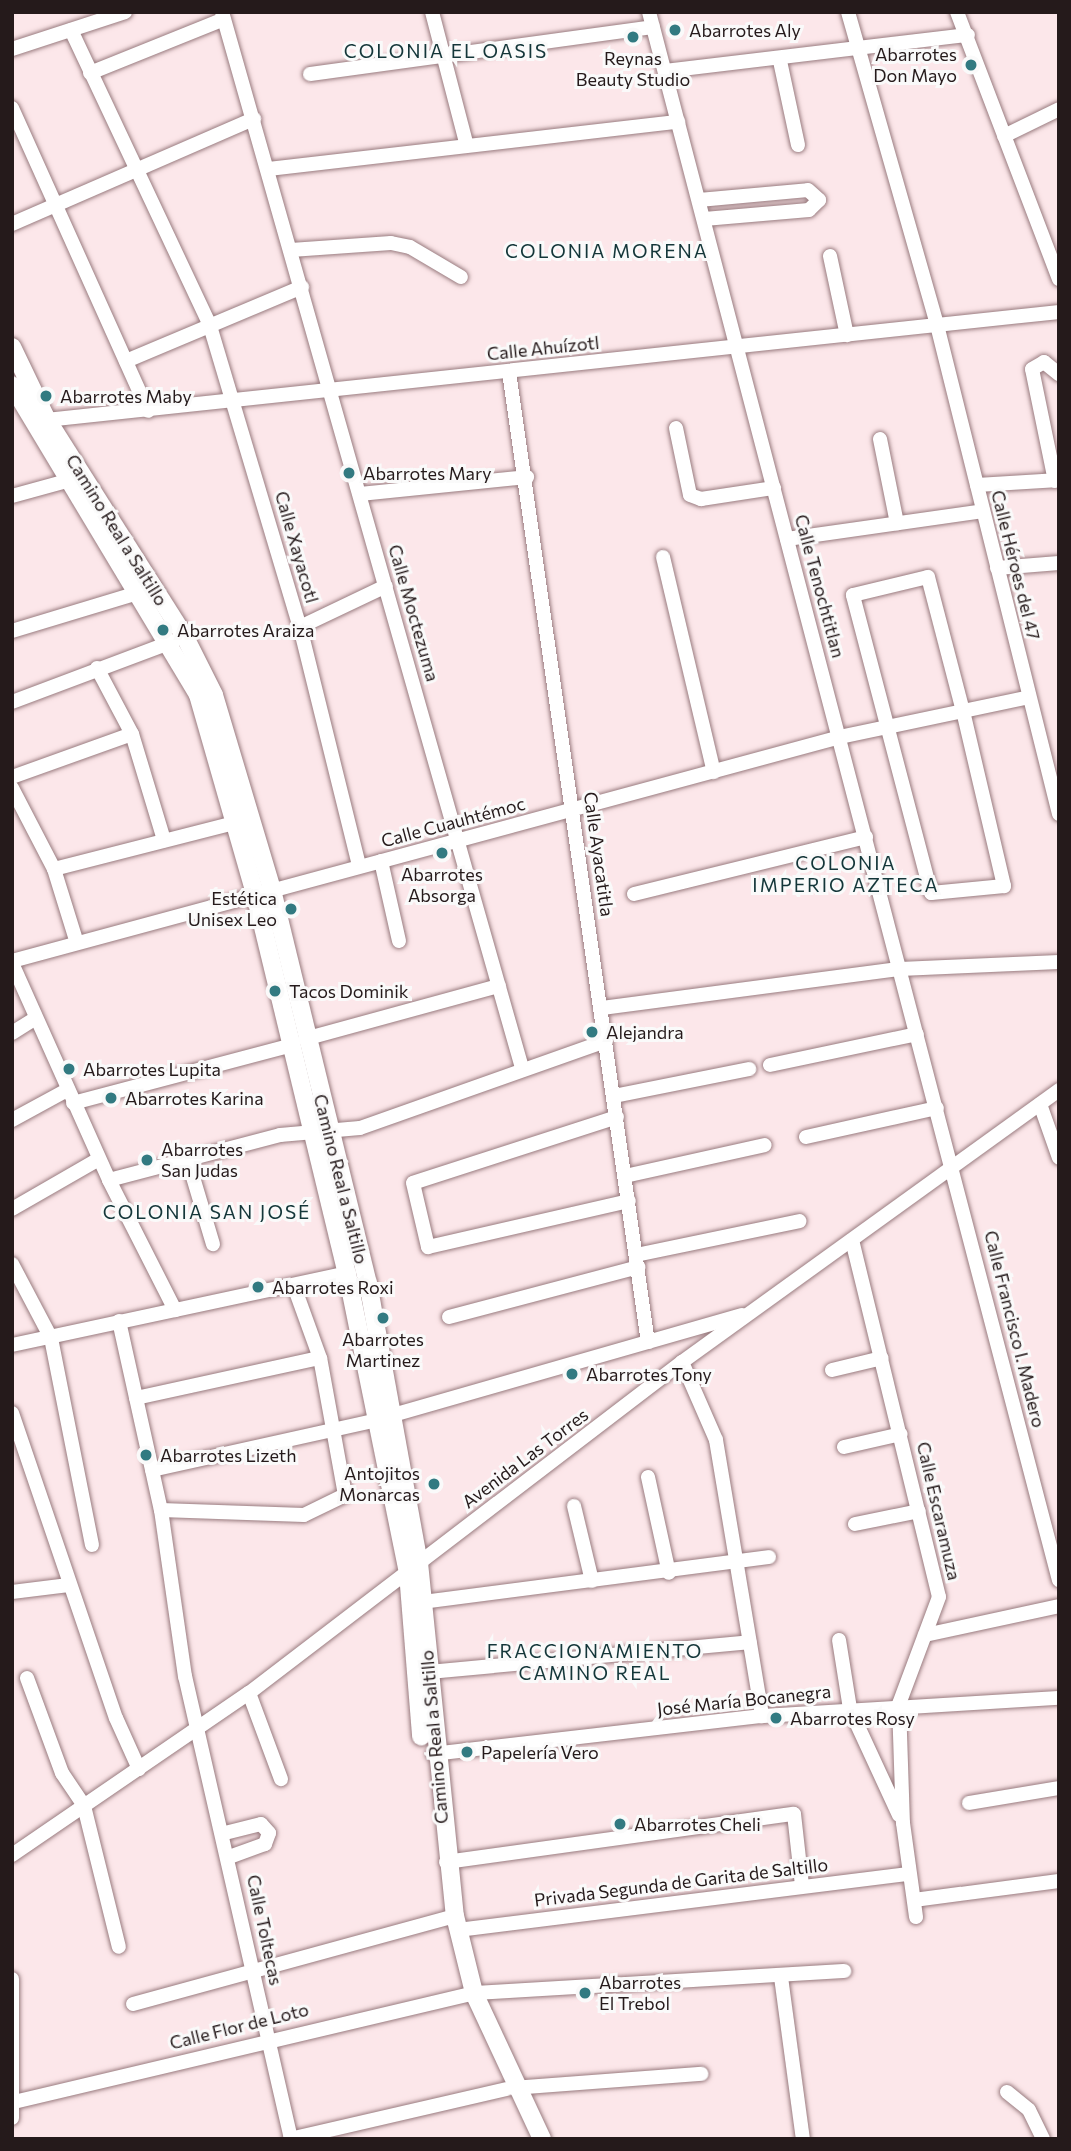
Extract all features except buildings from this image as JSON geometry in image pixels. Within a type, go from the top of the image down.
[{"type":"street","points":[[12,49],[125,12]]},
{"type":"street","points":[[432,12],[467,146]]},
{"type":"street","name":"Calle Tenochtitlan","points":[[649,12],[954,1169]]},
{"type":"street","name":"Calle Héroes del 47","points":[[848,12],[936,325],[1059,814]]},
{"type":"street","points":[[957,12],[1059,279]]},
{"type":"street","points":[[90,73],[223,16]]},
{"type":"street","name":"Calle Moctezuma","points":[[223,16],[269,169],[522,1068]]},
{"type":"street","points":[[310,74],[653,27]]},
{"type":"street","name":"Calle Xayacotl","points":[[71,30],[210,326],[236,401],[300,627],[359,866]]},
{"type":"street","points":[[665,71],[860,53],[968,35]]},
{"type":"street","points":[[780,61],[798,145]]},
{"type":"street","points":[[12,108],[148,411]]},
{"type":"street","points":[[1004,136],[1059,109]]},
{"type":"street","points":[[12,224],[254,120]]},
{"type":"street","points":[[269,169],[678,122]]},
{"type":"street","points":[[699,200],[808,190],[819,200],[809,211],[704,219]]},
{"type":"street","points":[[291,250],[391,243],[410,247],[461,277]]},
{"type":"street","points":[[830,256],[847,335]]},
{"type":"street","points":[[126,361],[302,287]]},
{"type":"street","name":"Calle Ahuízotl","points":[[30,412],[148,411],[1059,312]]},
{"type":"street","name":"Camino Real a Saltillo","points":[[12,347],[30,412]]},
{"type":"street","points":[[977,485],[1057,481],[1032,369],[1044,362],[1059,374]]},
{"type":"street","name":"Calle Ayacatitla","points":[[509,372],[527,477],[648,1342]]},
{"type":"street","name":"Camino Real a Saltillo","points":[[12,386],[215,695],[321,1132],[386,1418],[414,1568],[422,1756],[453,1924],[471,1994],[531,2139]]},
{"type":"street","points":[[676,428],[690,495],[701,499],[774,488]]},
{"type":"street","points":[[880,439],[897,523]]},
{"type":"street","points":[[360,494],[527,477]]},
{"type":"street","points":[[12,496],[75,479]]},
{"type":"street","name":"Camino Real a Saltillo","points":[[75,479],[138,593],[177,640],[198,695],[236,823],[263,892]]},
{"type":"street","points":[[788,539],[983,511]]},
{"type":"street","points":[[663,556],[714,772]]},
{"type":"street","points":[[998,568],[1059,563]]},
{"type":"street","points":[[928,577],[963,711],[1003,886],[931,894],[886,727],[853,595],[928,577]]},
{"type":"street","points":[[300,627],[386,586]]},
{"type":"street","points":[[12,631],[138,593]]},
{"type":"street","points":[[12,702],[177,640]]},
{"type":"street","points":[[97,668],[132,734],[164,840]]},
{"type":"street","name":"Calle Cuauhtémoc","points":[[12,962],[76,940],[574,810],[839,737],[1029,696]]},
{"type":"street","points":[[12,777],[132,734]]},
{"type":"street","points":[[12,788],[54,869],[76,940]]},
{"type":"street","points":[[54,869],[236,823]]},
{"type":"street","points":[[635,894],[866,837]]},
{"type":"street","points":[[381,861],[399,941]]},
{"type":"street","points":[[12,962],[99,1159],[175,1310]]},
{"type":"street","points":[[602,1008],[900,969],[1059,962]]},
{"type":"street","points":[[12,1120],[70,1096],[299,1042],[499,986]]},
{"type":"street","points":[[12,1032],[36,1018]]},
{"type":"street","points":[[770,1065],[918,1034]]},
{"type":"street","points":[[109,1180],[187,1157],[321,1132],[360,1128],[522,1068],[606,1041]]},
{"type":"street","points":[[614,1096],[749,1069]]},
{"type":"street","name":"Avenida Las Torres","points":[[12,1855],[249,1693],[682,1362],[954,1169],[1059,1090]]},
{"type":"street","points":[[1040,1104],[1059,1158]]},
{"type":"street","points":[[806,1137],[937,1108]]},
{"type":"street","points":[[617,1117],[413,1183],[428,1247],[629,1201]]},
{"type":"street","name":"Camino Real a Saltillo","points":[[321,1132],[347,1273],[386,1418]]},
{"type":"street","points":[[625,1176],[765,1145]]},
{"type":"street","points":[[187,1157],[213,1244]]},
{"type":"street","points":[[12,1209],[99,1159]]},
{"type":"street","name":"Calle Francisco I. Madero","points":[[954,1169],[1059,1580]]},
{"type":"street","points":[[449,1317],[637,1261],[800,1221]]},
{"type":"street","name":"Calle Escaramuza","points":[[852,1240],[939,1597],[900,1704],[903,1823],[916,1917]]},
{"type":"street","points":[[12,1264],[51,1338],[92,1545]]},
{"type":"street","points":[[12,1345],[347,1273]]},
{"type":"street","points":[[161,1510],[304,1515],[345,1494],[320,1358],[294,1286]]},
{"type":"street","points":[[152,1470],[386,1418],[751,1313]]},
{"type":"street","name":"Calle Toltecas","points":[[120,1321],[161,1510],[164,1542],[197,1730],[225,1833],[290,2139]]},
{"type":"street","points":[[136,1398],[320,1358]]},
{"type":"street","points":[[832,1370],[882,1358]]},
{"type":"street","points":[[682,1362],[716,1440],[740,1563],[762,1716]]},
{"type":"street","points":[[12,1413],[69,1585],[139,1769]]},
{"type":"street","points":[[844,1447],[901,1434]]},
{"type":"street","points":[[648,1476],[669,1573]]},
{"type":"street","points":[[574,1506],[592,1581]]},
{"type":"street","points":[[855,1524],[919,1511]]},
{"type":"street","points":[[1045,1525],[1059,1518]]},
{"type":"street","points":[[417,1603],[669,1573],[769,1557]]},
{"type":"street","points":[[12,1592],[69,1585]]},
{"type":"street","name":"Camino Real a Saltillo","points":[[417,1603],[429,1672],[433,1754],[453,1924]]},
{"type":"street","points":[[925,1635],[1059,1606]]},
{"type":"street","points":[[839,1640],[850,1709],[903,1823]]},
{"type":"street","points":[[429,1672],[750,1642]]},
{"type":"street","points":[[27,1678],[62,1773],[84,1806],[119,1947]]},
{"type":"street","points":[[249,1693],[281,1779]]},
{"type":"street","name":"José María Bocanegra","points":[[433,1754],[762,1716],[900,1704],[1059,1698]]},
{"type":"street","points":[[969,1803],[1059,1788]]},
{"type":"street","points":[[446,1862],[794,1814],[802,1885]]},
{"type":"street","points":[[225,1833],[261,1824],[269,1833],[265,1844],[230,1857]]},
{"type":"street","name":"Privada Segunda de Garita de Saltillo","points":[[133,2004],[453,1924],[909,1874]]},
{"type":"street","points":[[914,1900],[1059,1881]]},
{"type":"street","name":"Calle Flor de Loto","points":[[14,2102],[269,2037],[471,1994],[781,1977],[844,1971]]},
{"type":"street","points":[[781,1977],[803,2139]]},
{"type":"street","points":[[12,1979],[12,2118]]},
{"type":"street","points":[[290,2139],[510,2089],[701,2074]]},
{"type":"street","name":"Camino Real a Saltillo","points":[[510,2089],[542,2139]]},
{"type":"street","points":[[1007,2092],[1029,2110],[1043,2139]]},
{"type":"place","name":"Abarrotes Aly","points":[[675,30]]},
{"type":"place","name":"Reynas Beauty Studio","points":[[633,37]]},
{"type":"place","name":"Abarrotes Don Mayo","points":[[971,65]]},
{"type":"place","name":"Abarrotes Maby","points":[[46,396]]},
{"type":"place","name":"Abarrotes Mary","points":[[349,473]]},
{"type":"place","name":"Abarrotes Araiza","points":[[163,630]]},
{"type":"place","name":"Abarrotes Absorga","points":[[442,853]]},
{"type":"place","name":"Estética Unisex Leo","points":[[291,909]]},
{"type":"place","name":"Tacos Dominik","points":[[275,991]]},
{"type":"place","name":"Alejandra","points":[[592,1032]]},
{"type":"place","name":"Abarrotes Lupita","points":[[69,1069]]},
{"type":"place","name":"Abarrotes Karina","points":[[111,1098]]},
{"type":"place","name":"Abarrotes San Judas","points":[[147,1160]]},
{"type":"place","name":"Abarrotes Roxi","points":[[258,1287]]},
{"type":"place","name":"Abarrotes Martinez","points":[[383,1318]]},
{"type":"place","name":"Abarrotes Tony","points":[[572,1374]]},
{"type":"place","name":"Abarrotes Lizeth","points":[[146,1455]]},
{"type":"place","name":"Antojitos Monarcas","points":[[434,1484]]},
{"type":"place","name":"Abarrotes Rosy","points":[[776,1718]]},
{"type":"place","name":"Papelería Vero","points":[[467,1752]]},
{"type":"place","name":"Abarrotes Cheli","points":[[620,1824]]},
{"type":"place","name":"Abarrotes El Trebol","points":[[585,1993]]},
{"type":"district","name":"COLONIA EL OASIS","points":[[446,51]]},
{"type":"district","name":"COLONIA MORENA","points":[[607,251]]},
{"type":"district","name":"COLONIA IMPERIO AZTECA","points":[[846,874]]},
{"type":"district","name":"COLONIA SAN JOSÉ","points":[[207,1212]]},
{"type":"district","name":"FRACCIONAMIENTO CAMINO REAL","points":[[595,1662]]}]
